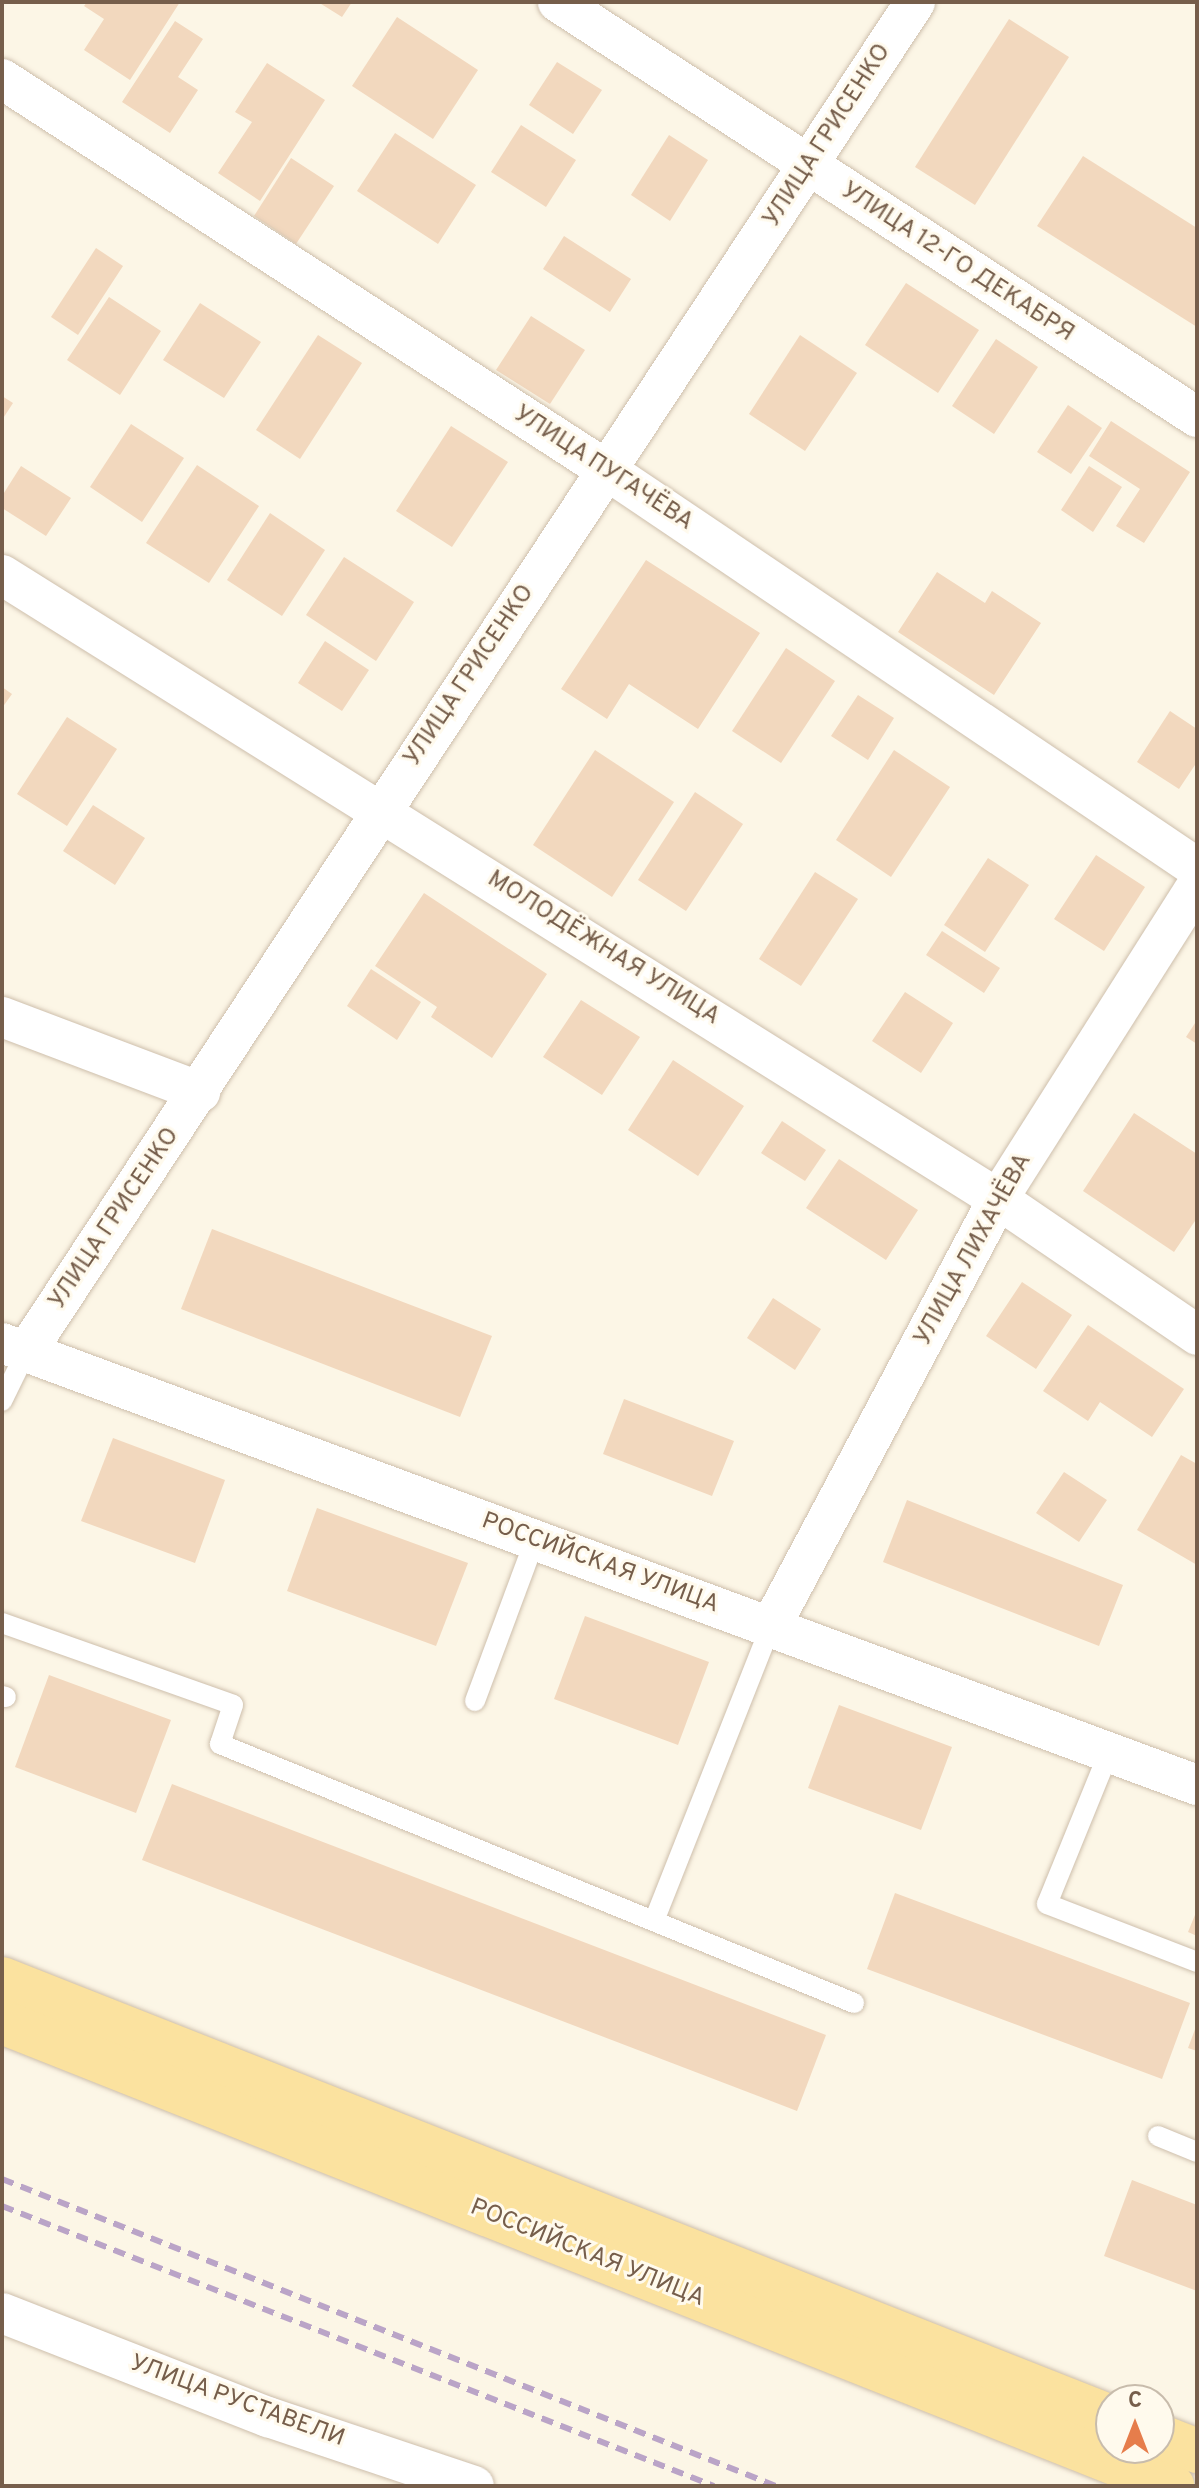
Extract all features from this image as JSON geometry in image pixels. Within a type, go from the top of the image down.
[{"type":"main road","name":"РОССИЙСКАЯ УЛИЦА","points":[[2,1979],[1095,2411]]},
{"type":"main road","name":"РОССИЙСКАЯ УЛИЦА","points":[[2,2022],[1172,2486]]},
{"type":"main road","points":[[1175,2442],[1197,2451]]},
{"type":"street","name":"УЛИЦА 12-ГО ДЕКАБРЯ","points":[[558,2],[808,168],[1197,417]]},
{"type":"street","name":"УЛИЦА ГРИСЕНКО","points":[[14,1348],[200,1092],[377,813],[608,471],[915,2]]},
{"type":"street","name":"УЛИЦА ПУГАЧЁВА","points":[[2,79],[608,471],[1197,868]]},
{"type":"street","name":"МОЛОДЁЖНАЯ УЛИЦА","points":[[2,575],[377,813],[451,852],[998,1199],[1197,1335]]},
{"type":"street","name":"УЛИЦА ЛИХАЧЁВА","points":[[771,1626],[998,1199],[1197,885]]},
{"type":"street","points":[[2,1017],[200,1092]]},
{"type":"street","name":"РОССИЙСКАЯ УЛИЦА","points":[[14,1348],[1197,1785]]},
{"type":"street","name":"УЛИЦА РУСТАВЕЛИ","points":[[2,2313],[268,2417],[474,2486]]},
{"type":"lane","points":[[2,1401],[14,1348]]},
{"type":"lane","points":[[475,1701],[535,1540]]},
{"type":"lane","points":[[2,1623],[233,1705],[220,1744],[854,2003]]},
{"type":"lane","points":[[654,1921],[771,1626]]},
{"type":"lane","points":[[1109,1752],[1047,1904],[1197,1962]]},
{"type":"lane","points":[[1158,2136],[1197,2152]]},
{"type":"building","points":[[87,2],[180,2],[130,80],[84,50],[104,19],[84,6]]},
{"type":"building","points":[[318,2],[352,2],[342,17]]},
{"type":"building","points":[[397,17],[478,70],[433,139],[352,86]]},
{"type":"building","points":[[1009,19],[1069,57],[975,205],[915,167]]},
{"type":"building","points":[[175,21],[203,39],[178,77],[198,90],[170,133],[122,102]]},
{"type":"building","points":[[557,62],[602,90],[573,134],[529,105]]},
{"type":"building","points":[[267,63],[325,100],[260,201],[218,173],[252,122],[235,112]]},
{"type":"building","points":[[521,125],[576,160],[546,207],[491,172]]},
{"type":"building","points":[[395,133],[476,185],[438,244],[357,191]]},
{"type":"building","points":[[669,135],[708,160],[670,221],[631,195]]},
{"type":"building","points":[[1083,156],[1197,228],[1197,327],[1037,226]]},
{"type":"building","points":[[291,158],[334,186],[296,244],[254,216]]},
{"type":"building","points":[[564,236],[631,279],[610,312],[543,269]]},
{"type":"building","points":[[96,248],[123,266],[78,335],[51,317]]},
{"type":"building","points":[[906,283],[979,330],[938,393],[865,345]]},
{"type":"building","points":[[109,297],[161,331],[120,395],[67,360]]},
{"type":"building","points":[[200,303],[261,342],[224,398],[163,360]]},
{"type":"building","points":[[531,316],[585,350],[550,404],[496,370]]},
{"type":"building","points":[[318,335],[362,363],[300,459],[256,430]]},
{"type":"building","points":[[800,335],[857,373],[805,451],[749,414]]},
{"type":"building","points":[[996,339],[1038,367],[994,434],[952,406]]},
{"type":"building","points":[[2,396],[13,403],[2,420]]},
{"type":"building","points":[[1068,405],[1102,428],[1071,474],[1037,452]]},
{"type":"building","points":[[1111,421],[1190,472],[1144,543],[1116,526],[1140,489],[1089,456]]},
{"type":"building","points":[[131,424],[184,458],[142,522],[90,487]]},
{"type":"building","points":[[451,426],[508,462],[452,547],[396,511]]},
{"type":"building","points":[[197,465],[259,506],[209,583],[146,543]]},
{"type":"building","points":[[21,466],[71,498],[46,536],[2,508],[2,496]]},
{"type":"building","points":[[1089,466],[1122,487],[1093,532],[1061,510]]},
{"type":"building","points":[[270,513],[325,550],[282,616],[227,580]]},
{"type":"building","points":[[344,557],[414,602],[376,661],[306,615]]},
{"type":"building","points":[[646,560],[760,633],[698,729],[629,684],[607,719],[561,689]]},
{"type":"building","points":[[937,572],[985,603],[992,591],[1041,623],[994,695],[898,632]]},
{"type":"building","points":[[325,641],[369,670],[342,711],[298,683]]},
{"type":"building","points":[[786,648],[835,681],[781,763],[732,731]]},
{"type":"building","points":[[2,687],[12,694],[2,708]]},
{"type":"building","points":[[858,695],[894,718],[868,760],[831,736]]},
{"type":"building","points":[[1170,711],[1197,729],[1197,762],[1179,789],[1137,762]]},
{"type":"building","points":[[67,717],[117,749],[67,826],[17,794]]},
{"type":"building","points":[[595,750],[674,802],[612,897],[533,845]]},
{"type":"building","points":[[894,750],[950,787],[891,877],[836,840]]},
{"type":"building","points":[[695,792],[743,824],[686,911],[638,880]]},
{"type":"building","points":[[93,805],[145,838],[115,885],[63,851]]},
{"type":"building","points":[[1096,855],[1145,887],[1104,951],[1054,919]]},
{"type":"building","points":[[988,858],[1029,885],[985,952],[944,925]]},
{"type":"building","points":[[815,872],[858,899],[801,986],[759,959]]},
{"type":"building","points":[[424,893],[547,974],[492,1058],[431,1017],[437,1007],[375,966]]},
{"type":"building","points":[[942,931],[1000,968],[984,993],[926,955]]},
{"type":"building","points":[[371,969],[421,1002],[397,1040],[347,1006]]},
{"type":"building","points":[[905,992],[953,1023],[921,1073],[872,1041]]},
{"type":"building","points":[[581,1000],[640,1037],[602,1095],[543,1057]]},
{"type":"building","points":[[1197,1020],[1197,1044],[1186,1037]]},
{"type":"building","points":[[673,1060],[744,1106],[698,1176],[628,1130]]},
{"type":"building","points":[[1134,1113],[1197,1154],[1197,1218],[1174,1252],[1083,1191]]},
{"type":"building","points":[[782,1121],[826,1150],[805,1181],[761,1153]]},
{"type":"building","points":[[839,1159],[918,1210],[886,1260],[806,1208]]},
{"type":"building","points":[[212,1229],[492,1336],[460,1417],[181,1309]]},
{"type":"building","points":[[1022,1282],[1072,1315],[1036,1369],[986,1336]]},
{"type":"building","points":[[773,1298],[821,1329],[795,1370],[747,1338]]},
{"type":"building","points":[[1088,1325],[1184,1389],[1152,1437],[1100,1402],[1088,1421],[1043,1391]]},
{"type":"building","points":[[624,1399],[734,1441],[712,1496],[603,1454]]},
{"type":"building","points":[[113,1438],[225,1480],[195,1563],[81,1521]]},
{"type":"building","points":[[1181,1455],[1197,1464],[1197,1565],[1137,1530]]},
{"type":"building","points":[[1064,1472],[1107,1500],[1079,1542],[1036,1513]]},
{"type":"building","points":[[907,1500],[1123,1585],[1099,1646],[883,1562]]},
{"type":"building","points":[[317,1508],[468,1563],[436,1646],[287,1591]]},
{"type":"building","points":[[585,1616],[709,1662],[678,1745],[554,1699]]},
{"type":"building","points":[[49,1675],[171,1720],[136,1813],[15,1767]]},
{"type":"building","points":[[839,1705],[952,1747],[921,1830],[808,1788]]},
{"type":"building","points":[[172,1784],[826,2035],[797,2111],[142,1860]]},
{"type":"building","points":[[895,1893],[1190,2003],[1162,2079],[867,1969]]},
{"type":"building","points":[[1197,1910],[1197,1936],[1188,1932]]},
{"type":"building","points":[[1197,2024],[1197,2051],[1188,2048]]},
{"type":"building","points":[[1132,2180],[1197,2205],[1197,2291],[1104,2256]]},
{"type":"railway","points":[[2,2179],[776,2486]]},
{"type":"railway","points":[[2,2206],[714,2486]]}]
